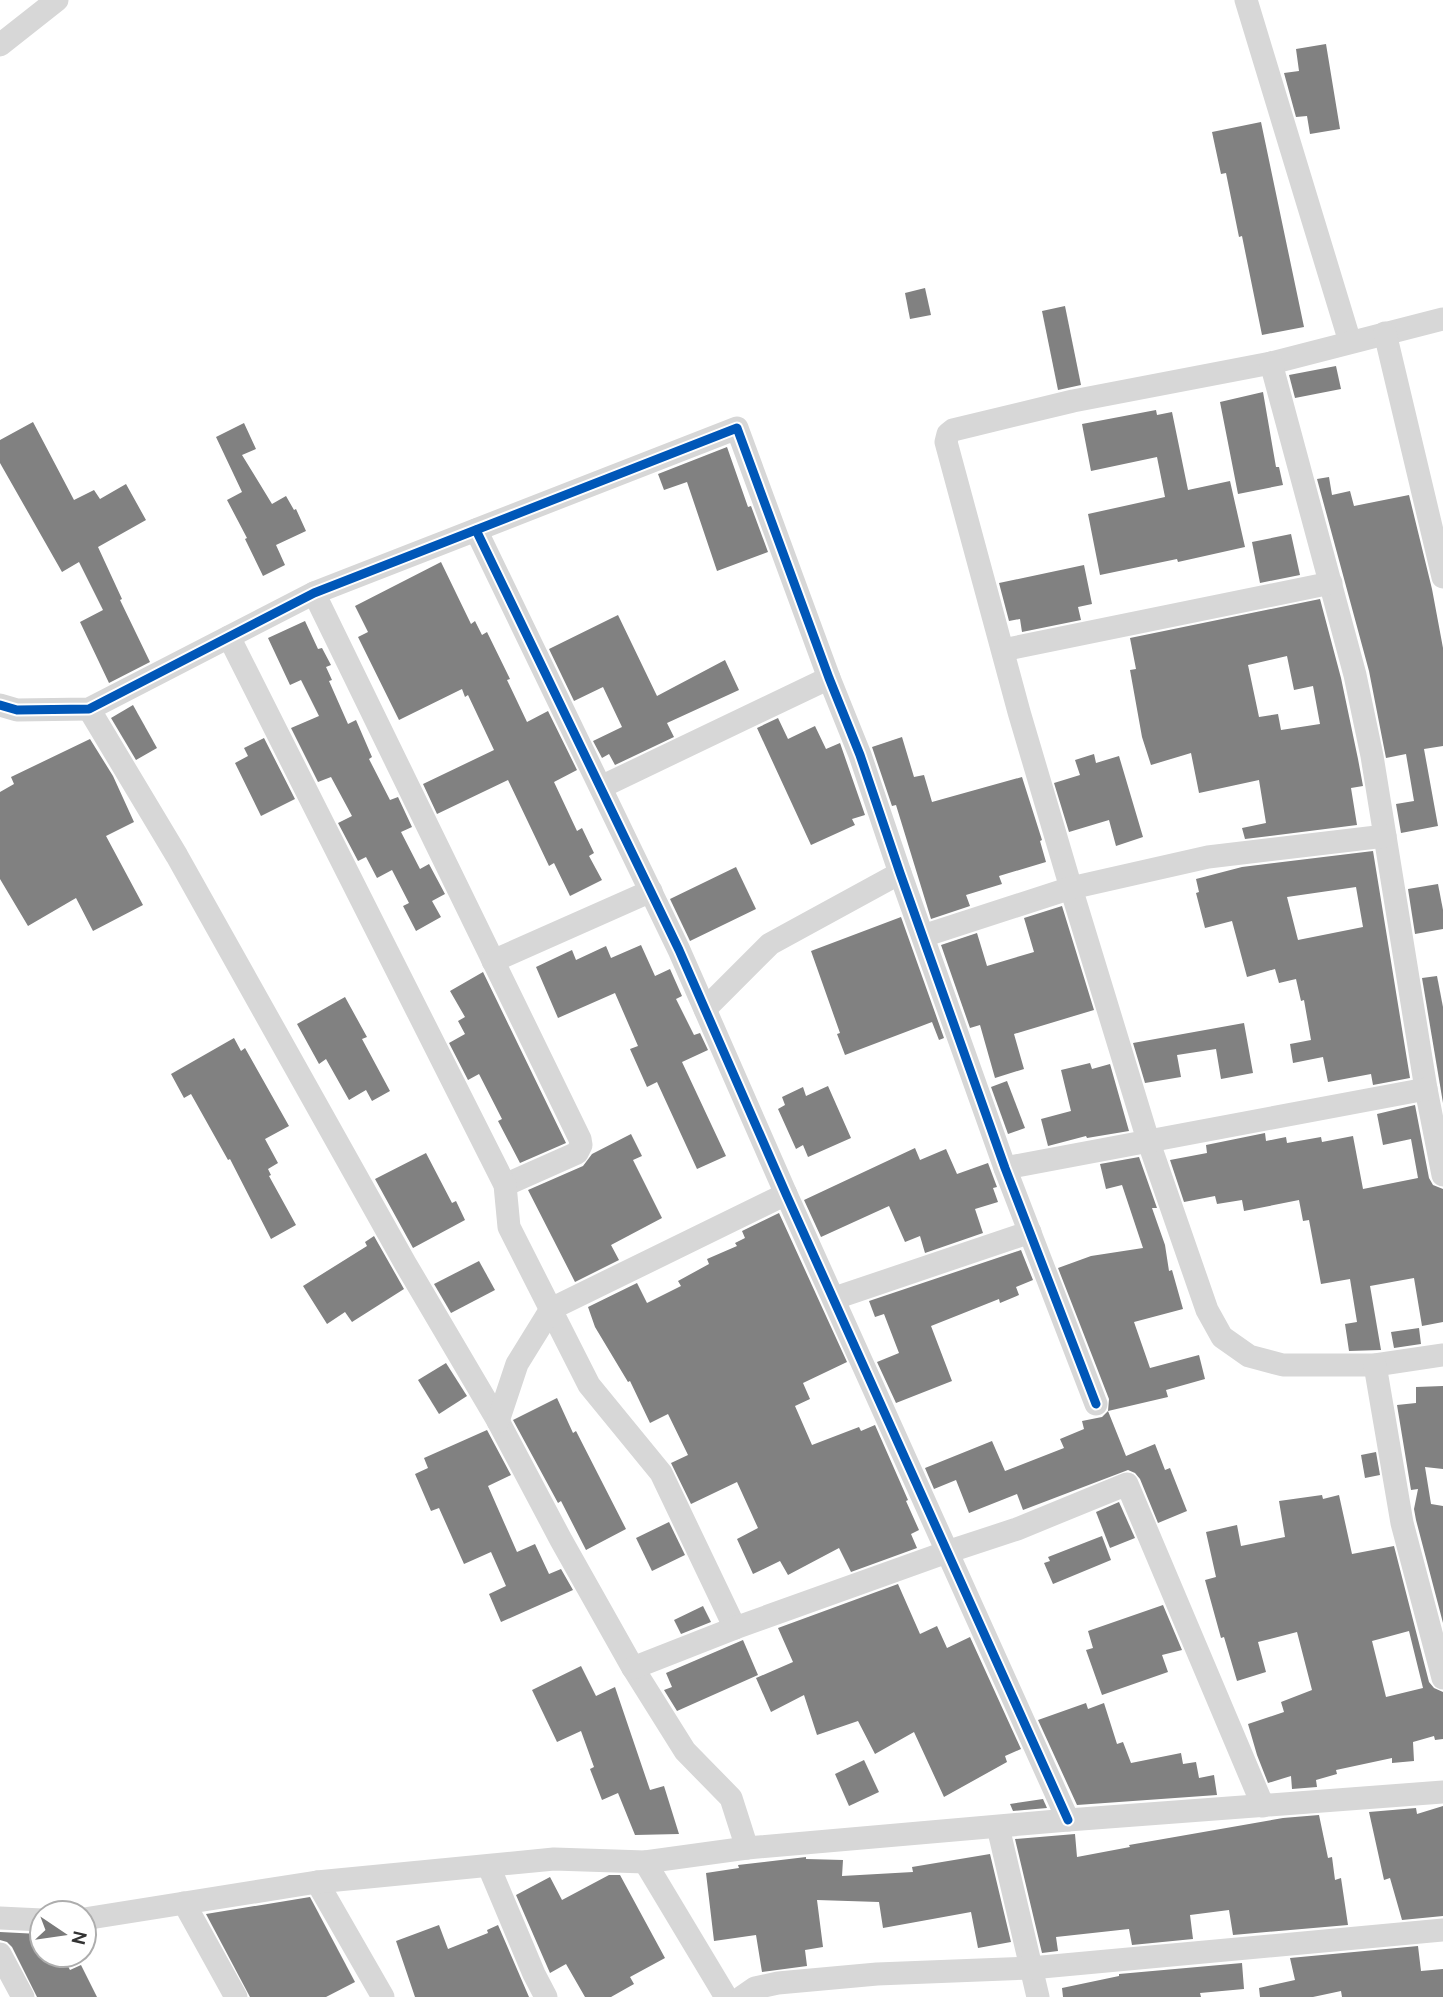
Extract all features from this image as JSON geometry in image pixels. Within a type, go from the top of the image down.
[{"type":"street","points":[[0,44],[57,0]]},
{"type":"street","points":[[1247,0],[1350,342]]},
{"type":"street","points":[[1443,318],[1271,363],[1073,401],[953,430],[948,434],[946,442],[1071,888],[1149,1140],[1207,1310],[1222,1336],[1249,1356],[1283,1365],[1375,1365],[1443,1355]]},
{"type":"street","points":[[1385,333],[1443,577]]},
{"type":"street","points":[[1271,363],[1358,688],[1426,1089],[1437,1112],[1443,1175]]},
{"type":"street","points":[[0,705],[17,710],[89,709],[314,593],[737,428],[860,755],[1005,1168],[1096,1404]]},
{"type":"street","points":[[476,530],[651,891],[1068,1820]]},
{"type":"street","points":[[1003,650],[1331,583]]},
{"type":"street","points":[[314,593],[580,1139],[577,1153],[505,1185]]},
{"type":"street","points":[[229,637],[505,1185],[509,1227],[589,1385],[661,1473],[735,1628]]},
{"type":"street","points":[[601,787],[829,678]]},
{"type":"street","points":[[89,709],[177,856],[405,1263],[498,1421],[633,1668],[685,1751],[731,1798],[747,1848]]},
{"type":"street","points":[[923,936],[1071,888],[1208,857],[1385,836]]},
{"type":"street","points":[[705,1009],[769,944],[900,873]]},
{"type":"street","points":[[493,961],[651,891]]},
{"type":"street","points":[[1005,1168],[1426,1089]]},
{"type":"street","points":[[498,1421],[517,1364],[551,1309],[786,1194]]},
{"type":"street","points":[[835,1298],[1030,1232]]},
{"type":"street","points":[[1375,1365],[1402,1523],[1442,1673]]},
{"type":"street","points":[[633,1668],[735,1628],[1017,1529],[1127,1484],[1262,1806]]},
{"type":"street","points":[[98,1917],[317,1882],[554,1859],[645,1862],[747,1848],[1068,1820],[1443,1792]]},
{"type":"street","points":[[998,1827],[1038,1997]]},
{"type":"street","points":[[645,1862],[726,1997]]},
{"type":"street","points":[[489,1867],[546,1997]]},
{"type":"street","points":[[317,1882],[383,1997]]},
{"type":"street","points":[[184,1903],[236,1997]]},
{"type":"street","points":[[0,1919],[28,1920]]},
{"type":"street","points":[[742,1997],[755,1988],[778,1983],[877,1974],[1031,1968],[1443,1930]]},
{"type":"street","points":[[0,1954],[23,1997]]},
{"type":"building","points":[[1326,44],[1340,129],[1310,134],[1307,116],[1296,117],[1284,73],[1299,71],[1296,49]]},
{"type":"building","points":[[1261,122],[1304,327],[1262,335],[1242,236],[1239,237],[1226,173],[1221,174],[1212,132]]},
{"type":"building","points":[[925,288],[931,315],[910,319],[905,293]]},
{"type":"building","points":[[1065,306],[1081,385],[1058,390],[1042,311]]},
{"type":"building","points":[[1336,366],[1341,389],[1295,398],[1289,375]]},
{"type":"building","points":[[1263,392],[1276,467],[1279,467],[1283,485],[1238,494],[1220,402]]},
{"type":"building","points":[[1156,410],[1157,415],[1172,412],[1188,490],[1230,481],[1245,547],[1100,575],[1088,514],[1165,497],[1157,457],[1091,471],[1082,424]]},
{"type":"building","points":[[33,422],[74,500],[94,490],[100,499],[126,484],[146,520],[98,547],[150,662],[109,683],[80,622],[103,610],[79,562],[62,572],[0,463],[0,440]]},
{"type":"building","points":[[244,423],[256,449],[242,455],[272,504],[286,496],[294,510],[296,509],[306,531],[276,545],[285,565],[263,576],[227,500],[242,492],[216,437]]},
{"type":"building","points":[[727,447],[748,507],[751,506],[768,552],[717,571],[687,482],[664,490],[658,474]]},
{"type":"building","points":[[1329,477],[1332,495],[1350,491],[1354,506],[1409,495],[1443,648],[1443,746],[1424,749],[1438,826],[1401,833],[1396,804],[1414,801],[1406,754],[1386,758],[1369,671],[1317,479]]},
{"type":"building","points":[[1291,534],[1300,575],[1260,583],[1252,542]]},
{"type":"building","points":[[441,562],[471,624],[475,621],[482,635],[487,632],[527,722],[548,711],[577,770],[554,782],[577,831],[582,828],[594,853],[589,856],[602,880],[570,896],[554,863],[549,866],[508,780],[437,814],[423,784],[494,750],[468,695],[465,697],[462,689],[399,720],[358,637],[368,632],[355,606]]},
{"type":"building","points":[[1084,565],[1092,604],[1078,607],[1081,620],[1022,632],[1020,619],[1009,621],[999,583]]},
{"type":"building","points":[[1320,599],[1341,678],[1363,786],[1351,788],[1357,825],[1245,839],[1242,828],[1266,823],[1259,780],[1199,793],[1191,753],[1151,765],[1142,737],[1130,670],[1136,669],[1130,638]],"holes":[[[1287,656],[1294,690],[1313,686],[1320,724],[1281,730],[1278,714],[1259,717],[1248,665]]]},
{"type":"building","points":[[618,615],[657,696],[725,660],[739,690],[667,723],[674,737],[615,765],[609,754],[602,758],[593,741],[622,727],[603,687],[574,701],[549,649]]},
{"type":"building","points":[[305,621],[318,649],[322,648],[331,665],[326,667],[332,680],[329,681],[348,724],[356,720],[372,757],[369,759],[390,800],[398,797],[412,827],[401,832],[420,869],[429,864],[445,894],[432,901],[441,917],[416,931],[403,906],[409,903],[392,870],[377,878],[366,857],[358,861],[338,823],[352,816],[331,777],[318,782],[291,728],[319,716],[301,680],[290,685],[268,638]]},
{"type":"building","points":[[133,705],[157,748],[136,760],[111,718]]},
{"type":"building","points":[[778,718],[788,739],[815,726],[826,749],[840,743],[865,815],[852,819],[855,825],[811,845],[757,728]]},
{"type":"building","points":[[902,737],[914,777],[924,775],[932,802],[1022,777],[1042,840],[1040,841],[1046,862],[999,876],[1002,884],[966,895],[970,906],[931,919],[896,805],[892,806],[872,747]]},
{"type":"building","points":[[264,738],[295,799],[261,816],[235,763],[248,756],[244,748]]},
{"type":"building","points":[[90,739],[113,776],[134,822],[106,836],[143,905],[93,931],[76,898],[28,926],[0,879],[0,792],[14,784],[11,777]]},
{"type":"building","points":[[1094,754],[1096,763],[1119,756],[1143,837],[1116,846],[1109,820],[1069,832],[1054,783],[1080,775],[1075,760]]},
{"type":"building","points":[[1373,851],[1410,1078],[1373,1085],[1371,1074],[1328,1082],[1323,1057],[1293,1063],[1290,1044],[1311,1040],[1304,1000],[1301,1001],[1296,979],[1279,983],[1275,969],[1247,977],[1232,921],[1205,928],[1196,893],[1199,892],[1196,879],[1242,867]],"holes":[[[1356,887],[1363,927],[1298,940],[1287,897]]]},
{"type":"building","points":[[736,867],[756,909],[690,941],[670,899]]},
{"type":"building","points":[[1438,884],[1443,929],[1415,934],[1408,889]]},
{"type":"building","points":[[1062,906],[1094,1010],[1014,1034],[1024,1069],[995,1078],[980,1025],[970,1028],[941,945],[977,933],[987,966],[1034,952],[1024,918]]},
{"type":"building","points":[[901,917],[944,1038],[939,1040],[932,1022],[845,1055],[811,951]]},
{"type":"building","points":[[641,945],[655,976],[670,969],[682,996],[676,999],[694,1035],[700,1033],[708,1050],[682,1062],[726,1156],[697,1169],[657,1082],[647,1087],[630,1049],[638,1046],[615,993],[558,1018],[536,967],[572,950],[576,960],[606,946],[611,958]]},
{"type":"building","points":[[483,972],[566,1143],[520,1163],[498,1121],[502,1119],[479,1074],[468,1080],[449,1043],[465,1034],[458,1021],[465,1017],[450,991]]},
{"type":"building","points":[[1437,976],[1443,1007],[1443,1103],[1422,978]]},
{"type":"building","points":[[345,997],[367,1037],[362,1039],[390,1091],[372,1101],[366,1090],[349,1100],[326,1059],[319,1064],[297,1024]]},
{"type":"building","points":[[1244,1023],[1253,1073],[1221,1079],[1216,1049],[1177,1055],[1181,1077],[1145,1083],[1133,1043]]},
{"type":"building","points":[[234,1038],[241,1051],[245,1048],[289,1126],[265,1139],[278,1163],[268,1169],[271,1175],[269,1176],[296,1225],[271,1239],[230,1159],[228,1160],[191,1094],[184,1098],[171,1074]]},
{"type":"building","points":[[1090,1063],[1092,1069],[1110,1064],[1129,1131],[1087,1138],[1086,1136],[1048,1146],[1041,1119],[1071,1111],[1061,1070]]},
{"type":"building","points":[[1007,1081],[1025,1128],[1008,1134],[991,1087]]},
{"type":"building","points":[[828,1086],[851,1138],[808,1157],[803,1145],[796,1149],[778,1109],[785,1105],[782,1097],[803,1087],[806,1096]]},
{"type":"building","points":[[1415,1105],[1429,1178],[1433,1185],[1443,1189],[1443,1322],[1422,1326],[1414,1278],[1370,1286],[1381,1350],[1349,1351],[1345,1324],[1357,1322],[1350,1279],[1321,1284],[1309,1220],[1303,1221],[1299,1200],[1244,1211],[1242,1200],[1217,1204],[1215,1196],[1184,1202],[1170,1160],[1207,1153],[1206,1145],[1265,1133],[1266,1141],[1286,1137],[1287,1143],[1321,1137],[1322,1142],[1353,1136],[1363,1189],[1418,1178],[1411,1139],[1383,1145],[1377,1114]]},
{"type":"building","points":[[631,1134],[642,1156],[633,1160],[662,1218],[611,1245],[619,1260],[575,1282],[528,1190],[583,1166],[592,1154]]},
{"type":"building","points":[[915,1148],[920,1160],[946,1149],[957,1174],[988,1163],[997,1187],[993,1188],[998,1202],[975,1209],[983,1233],[925,1253],[920,1236],[905,1242],[889,1206],[821,1237],[804,1200]]},
{"type":"building","points":[[426,1153],[452,1203],[456,1201],[465,1220],[413,1248],[375,1179]]},
{"type":"building","points":[[1139,1157],[1157,1208],[1152,1208],[1165,1245],[1169,1271],[1172,1270],[1183,1309],[1134,1322],[1150,1368],[1199,1355],[1205,1379],[1166,1390],[1168,1397],[1108,1411],[1109,1399],[1058,1268],[1091,1256],[1143,1248],[1122,1185],[1106,1189],[1100,1164]]},
{"type":"building","points":[[779,1213],[847,1362],[803,1383],[810,1399],[795,1406],[812,1445],[859,1427],[861,1431],[875,1425],[919,1530],[911,1534],[917,1548],[851,1572],[839,1548],[788,1575],[780,1561],[753,1574],[737,1539],[758,1528],[737,1482],[691,1504],[671,1463],[688,1455],[668,1414],[650,1423],[630,1381],[628,1382],[595,1327],[588,1307],[637,1283],[647,1303],[681,1286],[678,1281],[709,1264],[707,1259],[737,1246],[735,1243],[745,1238],[742,1231]]},
{"type":"building","points":[[374,1236],[404,1289],[352,1322],[345,1312],[327,1324],[303,1286],[367,1246],[365,1242]]},
{"type":"building","points":[[1021,1250],[1033,1280],[1016,1287],[1019,1295],[1000,1303],[999,1299],[931,1326],[952,1381],[896,1403],[877,1362],[899,1353],[884,1314],[875,1317],[869,1301]]},
{"type":"building","points":[[479,1261],[495,1290],[451,1313],[434,1284]]},
{"type":"building","points":[[1419,1328],[1421,1344],[1394,1348],[1391,1332]]},
{"type":"building","points":[[446,1363],[467,1396],[439,1414],[418,1380]]},
{"type":"building","points":[[1443,1386],[1443,1469],[1425,1467],[1431,1504],[1443,1506],[1443,1623],[1416,1520],[1414,1509],[1418,1489],[1411,1490],[1397,1405],[1416,1403],[1416,1387]]},
{"type":"building","points":[[557,1398],[573,1433],[576,1431],[626,1529],[586,1550],[561,1501],[558,1503],[513,1420]]},
{"type":"building","points":[[1108,1411],[1126,1456],[1155,1444],[1165,1470],[1170,1468],[1187,1511],[1158,1523],[1140,1479],[1128,1470],[1023,1510],[1017,1494],[969,1513],[956,1480],[934,1489],[925,1468],[992,1441],[1005,1471],[1064,1448],[1060,1439],[1084,1429],[1082,1421],[1102,1417]]},
{"type":"building","points":[[487,1430],[511,1475],[488,1486],[517,1552],[535,1544],[549,1574],[561,1569],[573,1590],[501,1622],[489,1594],[506,1586],[491,1552],[464,1564],[439,1508],[431,1511],[415,1474],[428,1468],[424,1458]]},
{"type":"building","points":[[1376,1452],[1380,1475],[1365,1478],[1361,1455]]},
{"type":"building","points":[[1322,1495],[1323,1499],[1339,1495],[1352,1554],[1394,1546],[1429,1682],[1443,1692],[1443,1739],[1435,1740],[1434,1736],[1413,1742],[1414,1761],[1392,1763],[1392,1758],[1336,1770],[1337,1774],[1316,1780],[1317,1787],[1292,1789],[1291,1776],[1268,1783],[1248,1724],[1284,1712],[1281,1702],[1312,1690],[1297,1632],[1258,1642],[1266,1672],[1237,1681],[1224,1637],[1221,1638],[1205,1580],[1216,1577],[1206,1532],[1237,1525],[1241,1546],[1285,1537],[1279,1501]],"holes":[[[1409,1631],[1423,1688],[1386,1697],[1372,1641]]]},
{"type":"building","points":[[1119,1502],[1135,1538],[1110,1548],[1096,1512]]},
{"type":"building","points":[[669,1522],[685,1555],[652,1571],[636,1538]]},
{"type":"building","points":[[1102,1536],[1111,1560],[1053,1584],[1044,1563],[1050,1561],[1048,1557]]},
{"type":"building","points":[[898,1584],[920,1634],[937,1626],[947,1648],[970,1637],[1021,1749],[1005,1756],[1007,1762],[944,1797],[914,1732],[875,1754],[858,1721],[817,1735],[804,1695],[771,1712],[756,1678],[793,1662],[778,1628]]},
{"type":"building","points":[[1163,1605],[1182,1650],[1162,1655],[1168,1672],[1102,1695],[1086,1650],[1093,1648],[1088,1631]]},
{"type":"building","points":[[703,1606],[711,1622],[681,1634],[674,1620]]},
{"type":"building","points":[[743,1640],[758,1675],[677,1711],[664,1690],[672,1687],[666,1673]]},
{"type":"building","points":[[581,1666],[596,1696],[615,1687],[650,1790],[664,1786],[679,1834],[635,1835],[618,1793],[602,1800],[590,1769],[594,1767],[581,1731],[557,1742],[532,1690]]},
{"type":"building","points":[[1086,1703],[1088,1709],[1104,1703],[1117,1744],[1123,1742],[1131,1763],[1181,1753],[1183,1764],[1196,1762],[1199,1778],[1214,1775],[1217,1795],[1077,1805],[1038,1720]]},
{"type":"building","points":[[864,1760],[879,1792],[849,1806],[835,1774]]},
{"type":"building","points":[[1043,1799],[1047,1808],[1013,1811],[1010,1804]]},
{"type":"building","points":[[1443,1806],[1443,1916],[1402,1920],[1390,1878],[1384,1880],[1369,1812],[1416,1808],[1417,1814]]},
{"type":"building","points":[[1319,1815],[1328,1858],[1332,1857],[1335,1880],[1341,1878],[1348,1925],[1233,1935],[1229,1910],[1190,1915],[1193,1939],[1132,1945],[1129,1929],[1056,1937],[1058,1951],[1042,1953],[1015,1839],[1075,1834],[1077,1857],[1130,1847],[1129,1845],[1283,1818]]},
{"type":"building","points":[[990,1854],[1011,1942],[978,1948],[971,1912],[883,1928],[879,1902],[817,1900],[823,1947],[805,1950],[807,1966],[762,1972],[756,1935],[714,1941],[706,1873],[739,1868],[738,1865],[806,1857],[843,1860],[842,1876],[913,1872],[912,1867]]},
{"type":"building","points":[[609,1875],[620,1875],[665,1958],[630,1977],[634,1984],[611,1997],[585,1997],[566,1964],[550,1973],[516,1895],[550,1877],[562,1900]]},
{"type":"building","points":[[310,1897],[355,1982],[326,1997],[250,1997],[206,1914]]},
{"type":"building","points":[[439,1925],[448,1949],[488,1933],[487,1930],[498,1925],[529,1997],[415,1997],[396,1941]]},
{"type":"building","points":[[0,1932],[28,1933],[28,1969],[83,1969],[97,1997],[37,1997],[12,1947],[0,1940]]},
{"type":"building","points":[[1418,1946],[1421,1971],[1443,1969],[1443,1997],[1342,1997],[1341,1991],[1313,1997],[1260,1997],[1259,1988],[1295,1980],[1290,1958]]},
{"type":"building","points":[[1242,1963],[1244,1989],[1200,1993],[1201,1997],[1063,1997],[1062,1988],[1119,1974]]},
{"type":"cycle path","points":[[0,705],[17,710],[89,709],[314,593],[737,428],[860,755],[1005,1168],[1096,1404]]},
{"type":"cycle path","points":[[476,530],[679,950],[1068,1820]]}]
